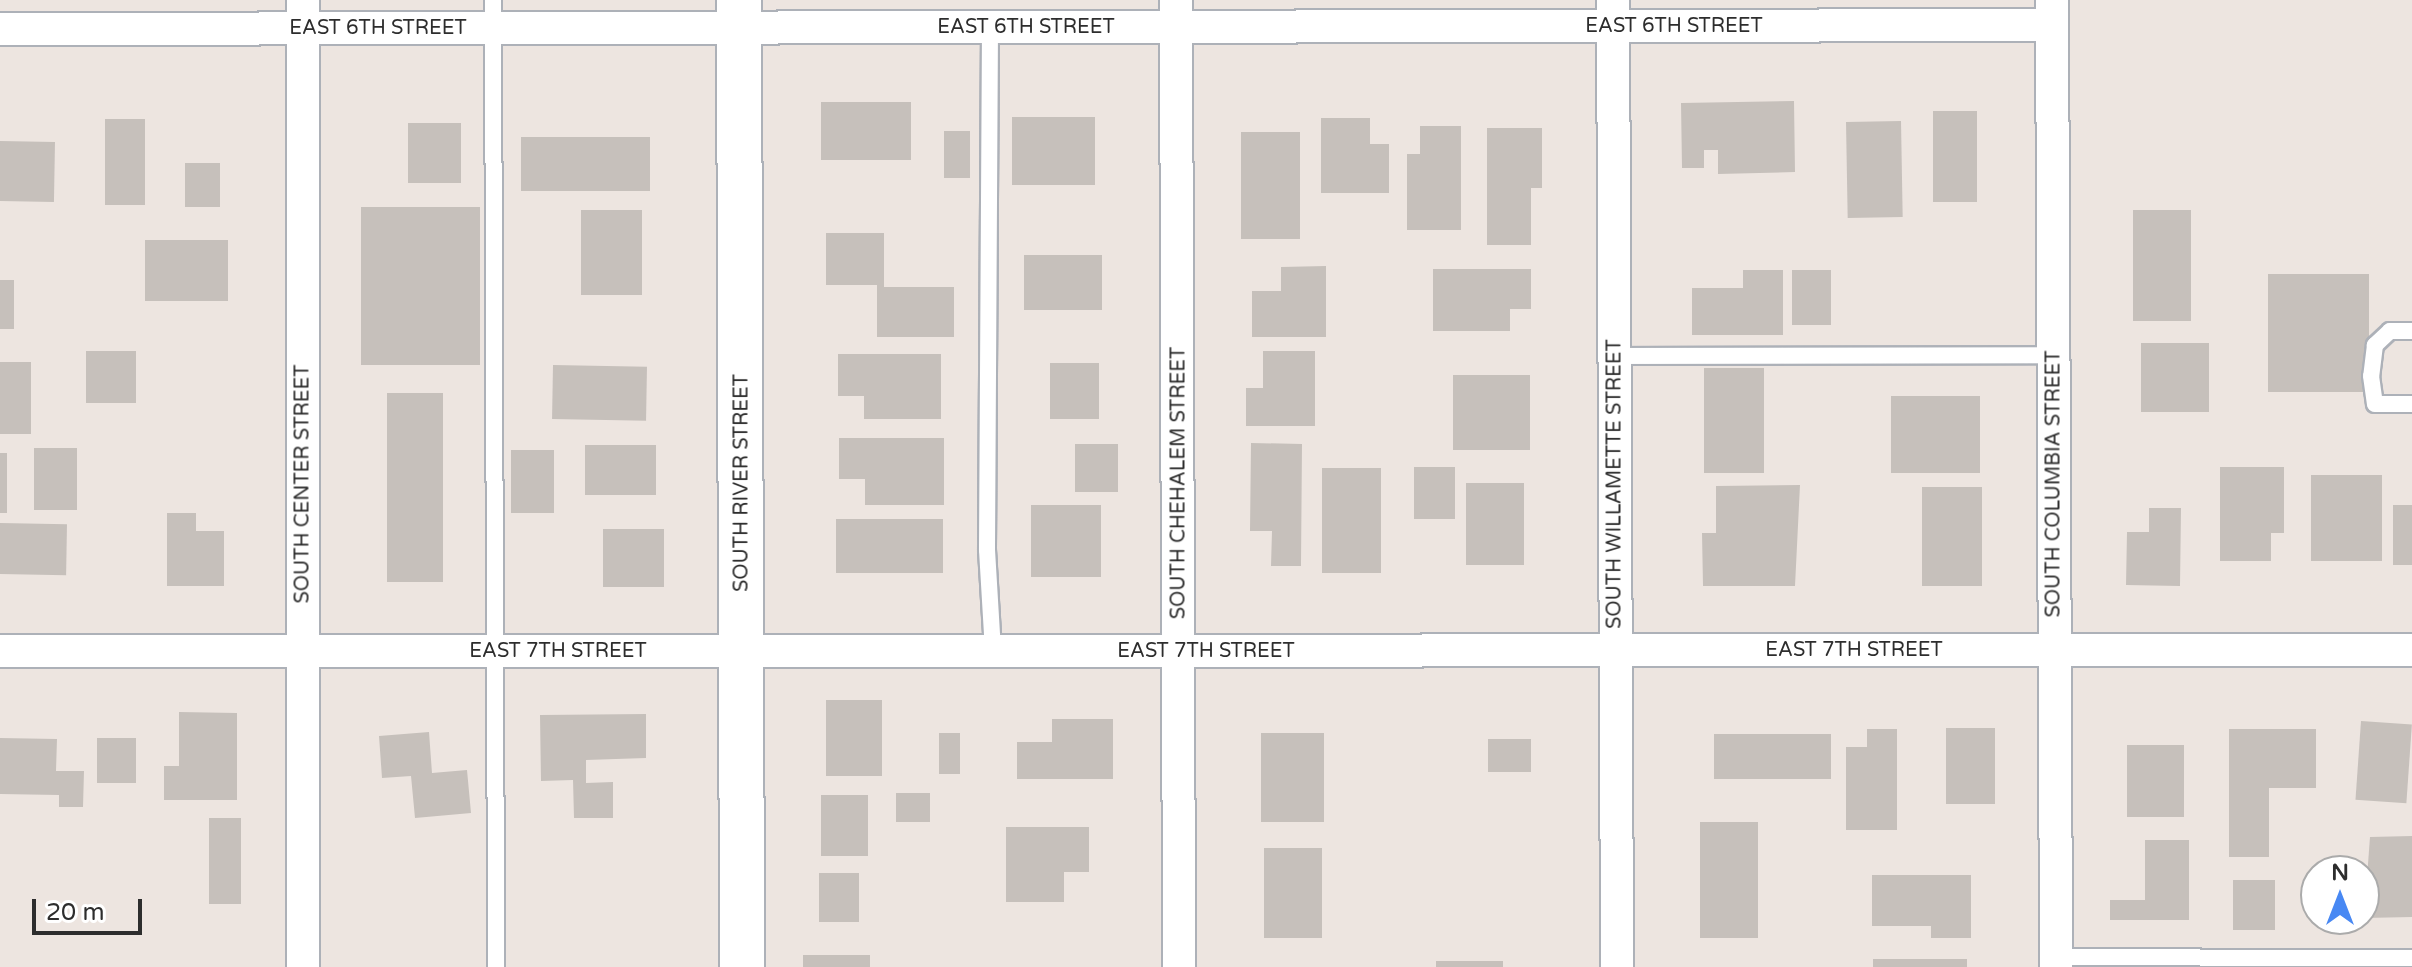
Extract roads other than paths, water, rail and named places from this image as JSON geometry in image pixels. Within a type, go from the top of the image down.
[{"type":"street","name":"EAST 6TH STREET","points":[[0,29],[303,14],[739,14],[990,27],[1176,13],[2052,13]]},
{"type":"street","name":"SOUTH CHEHALEM STREET","points":[[1176,13],[1179,967]]},
{"type":"street","name":"SOUTH WILLAMETTE STREET","points":[[1613,13],[1617,967]]},
{"type":"street","name":"SOUTH COLUMBIA STREET","points":[[2052,13],[2056,962]]},
{"type":"street","name":"SOUTH CENTER STREET","points":[[303,14],[303,967]]},
{"type":"street","name":"SOUTH RIVER STREET","points":[[739,14],[742,967]]},
{"type":"street","name":"EAST 7TH STREET","points":[[0,651],[2412,650]]},
{"type":"lane","points":[[493,14],[496,967]]},
{"type":"lane","points":[[990,27],[987,550],[993,651]]},
{"type":"lane","points":[[2412,331],[2390,331],[2375,345],[2371,376],[2375,404],[2412,404]]},
{"type":"lane","points":[[1614,356],[2053,355]]},
{"type":"lane","points":[[2056,962],[2412,958]]}]
